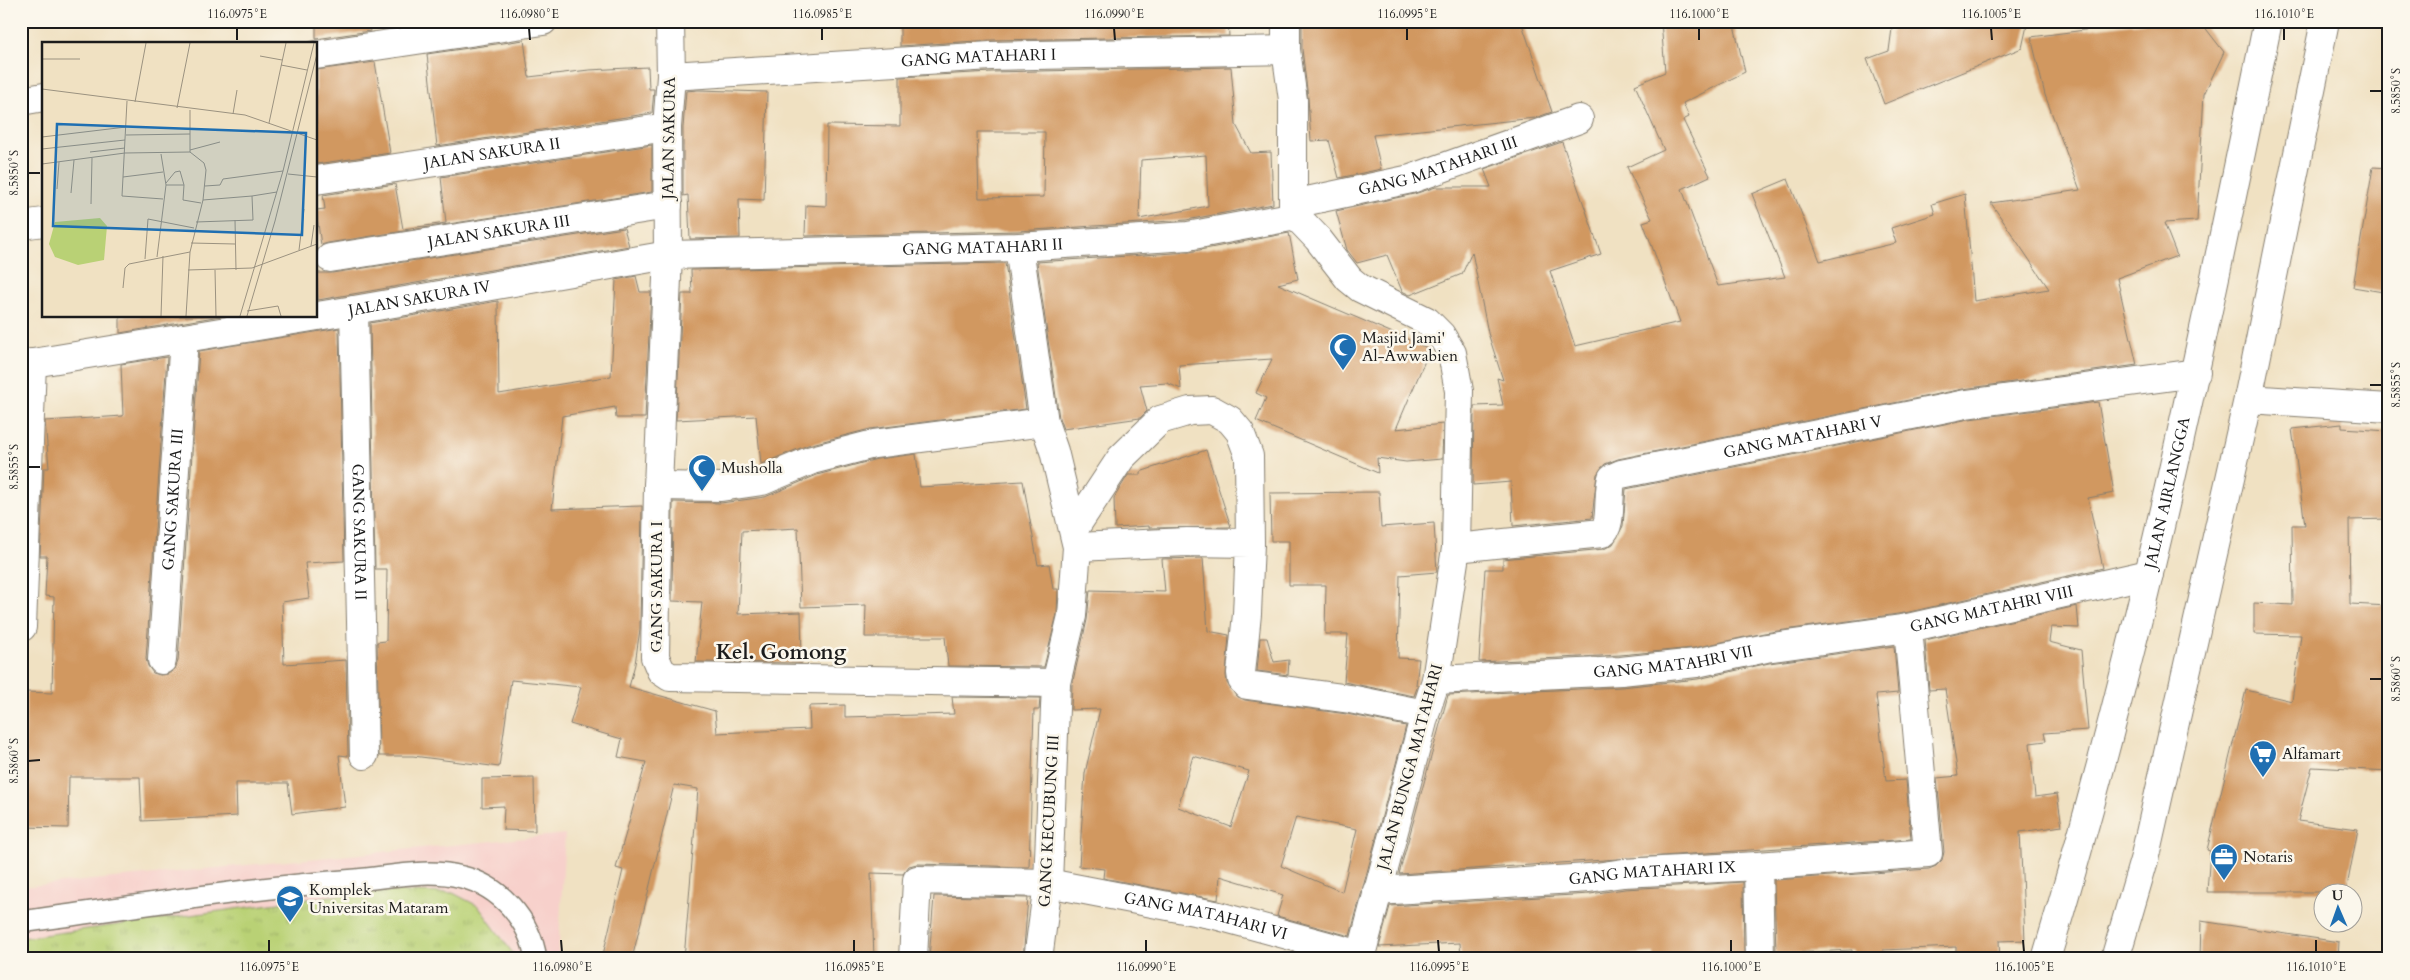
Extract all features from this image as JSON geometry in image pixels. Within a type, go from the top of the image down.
[{"type":"street","points":[[318,54],[543,21]]},
{"type":"street","name":"JALAN SAKURA","points":[[668,256],[667,127],[671,76],[670,21]]},
{"type":"street","points":[[1286,21],[1286,50],[1293,100],[1295,210]]},
{"type":"street","name":"JALAN AIRLANGGA","points":[[2046,959],[2067,891],[2149,574],[2196,373],[2268,21]]},
{"type":"street","points":[[2115,959],[2144,860],[2248,400],[2325,21]]},
{"type":"street","name":"GANG MATAHARI I","points":[[671,76],[991,56],[1286,50]]},
{"type":"street","points":[[21,101],[42,97]]},
{"type":"street","name":"GANG MATAHARI III","points":[[1295,210],[1411,179],[1579,119]]},
{"type":"street","name":"JALAN SAKURA II","points":[[318,180],[667,127]]},
{"type":"street","name":"JALAN SAKURA III","points":[[330,258],[668,205]]},
{"type":"street","name":"GANG MATAHARI II","points":[[668,256],[1019,247],[1188,236],[1295,210]]},
{"type":"street","name":"JALAN BUNGA MATAHARI","points":[[1295,210],[1339,268],[1360,288],[1427,321],[1441,335],[1452,353],[1459,391],[1456,548],[1436,680],[1425,714],[1360,957]]},
{"type":"street","points":[[21,225],[42,222]]},
{"type":"street","points":[[1019,247],[1044,422],[1054,451],[1076,538]]},
{"type":"street","name":"JALAN SAKURA IV","points":[[318,316],[668,256]]},
{"type":"street","name":"GANG SAKURA I","points":[[668,256],[658,486],[655,657],[661,671],[670,677],[1056,683]]},
{"type":"street","name":"GANG SAKURA II","points":[[354,310],[364,755]]},
{"type":"street","name":"JALAN SAKURA IV","points":[[27,364],[305,318]]},
{"type":"street","name":"GANG SAKURA III","points":[[162,660],[184,338]]},
{"type":"street","points":[[22,627],[27,364]]},
{"type":"street","name":"GANG MATAHARI V","points":[[1456,548],[1602,533],[1608,525],[1612,478],[1621,474],[1966,404],[2196,373]]},
{"type":"street","points":[[2248,400],[2389,408]]},
{"type":"street","points":[[1076,538],[1121,458],[1160,420],[1190,411],[1212,410],[1230,420],[1240,432],[1249,456],[1250,543],[1248,614],[1241,673],[1242,680],[1247,685],[1350,699],[1425,714]]},
{"type":"street","points":[[658,486],[721,488],[762,481],[812,460],[874,444],[1044,422]]},
{"type":"street","points":[[1076,538],[1250,543]]},
{"type":"street","name":"GANG KECUBUNG III","points":[[1038,959],[1048,883],[1056,683],[1072,616],[1076,538]]},
{"type":"street","name":"GANG MATAHRI VIII","points":[[1928,853],[1908,628],[2149,574]]},
{"type":"street","name":"GANG MATAHRI VII","points":[[1436,680],[1622,671],[1696,663],[1766,648],[1908,628]]},
{"type":"street","name":"GANG MATAHARI IX","points":[[1377,891],[1928,853]]},
{"type":"street","points":[[1758,866],[1760,959]]},
{"type":"street","name":"GANG MATAHARI VI","points":[[913,959],[917,880],[1048,883],[1215,915],[1360,957]]},
{"type":"lane","points":[[21,922],[297,884],[428,874],[462,877],[479,882],[508,903],[528,931],[536,959]]},
{"type":"shaded area","name":"Komplek Universitas Mataram","points":[[565,834],[558,959],[21,959],[21,887]]},
{"type":"green space","points":[[367,891],[453,893],[478,906],[517,959],[21,959],[21,938]]},
{"type":"building","points":[[316,21],[368,21],[370,31],[316,39]]},
{"type":"building","points":[[900,21],[1228,21],[1229,36],[991,40],[900,46]]},
{"type":"building","points":[[1302,21],[1521,21],[1552,112],[1535,118],[1373,135],[1381,169],[1339,178],[1329,140],[1311,141],[1302,49]]},
{"type":"building","points":[[1661,21],[1733,21],[1745,72],[1683,103],[1689,117],[1683,120],[1710,176],[1682,189],[1718,286],[1785,277],[1752,194],[1788,179],[1820,261],[1896,243],[1891,228],[1935,214],[1932,204],[1965,194],[1974,301],[2049,289],[1991,203],[2080,190],[2045,95],[2031,37],[2154,21],[2200,21],[2224,52],[2204,94],[2197,221],[2164,223],[2177,256],[2117,278],[2137,365],[1963,389],[1618,459],[1605,464],[1597,474],[1592,518],[1513,526],[1511,482],[1473,485],[1474,406],[1503,405],[1497,378],[1503,380],[1488,333],[1472,252],[1462,274],[1410,295],[1402,291],[1387,255],[1357,263],[1347,250],[1336,211],[1414,194],[1436,187],[1491,187],[1484,169],[1562,142],[1601,254],[1550,271],[1575,346],[1680,322],[1643,222],[1652,219],[1627,167],[1664,150],[1635,85],[1665,72]]},
{"type":"building","points":[[1893,21],[2028,21],[2022,48],[1884,104],[1867,59],[1889,51]]},
{"type":"building","points":[[524,40],[529,77],[589,70],[648,67],[649,89],[654,89],[652,113],[437,146],[427,54]]},
{"type":"building","points":[[375,62],[390,153],[318,164],[318,70]]},
{"type":"building","points":[[1231,67],[1236,125],[1251,153],[1271,152],[1273,204],[1186,220],[1018,231],[805,236],[806,205],[826,206],[827,125],[900,126],[900,77],[992,72]],"holes":[[[977,132],[1045,132],[1044,197],[979,198]],[[1206,155],[1208,206],[1139,219],[1141,160]]]},
{"type":"building","points":[[686,91],[767,92],[764,200],[739,199],[740,238],[690,239],[688,195],[683,196],[683,128]]},
{"type":"building","points":[[652,145],[652,192],[321,245],[318,210],[325,209],[323,195],[395,184],[403,229],[446,223],[441,177]]},
{"type":"building","points":[[2373,167],[2389,168],[2389,293],[2353,287]]},
{"type":"building","points":[[624,228],[629,246],[318,300],[318,273],[332,273]]},
{"type":"building","points":[[1289,233],[1298,279],[1278,284],[1430,349],[1396,429],[1443,424],[1442,459],[1406,462],[1377,458],[1378,473],[1256,421],[1266,398],[1256,393],[1272,359],[1179,365],[1181,389],[1167,383],[1140,385],[1147,411],[1140,418],[1063,429],[1059,418],[1037,262],[1189,252]]},
{"type":"building","points":[[1005,263],[1026,409],[870,429],[808,445],[761,464],[756,416],[676,420],[682,294],[692,294],[691,270]]},
{"type":"building","points":[[636,276],[640,292],[651,292],[645,418],[616,418],[615,407],[562,416],[552,509],[642,506],[640,629],[635,664],[629,687],[715,711],[717,733],[810,729],[809,706],[845,705],[845,717],[954,714],[952,697],[1040,698],[1039,710],[1034,710],[1029,867],[917,864],[909,866],[903,874],[871,873],[874,959],[822,959],[822,953],[750,955],[750,957],[723,954],[723,959],[684,959],[698,789],[674,785],[632,959],[602,959],[623,870],[616,868],[646,762],[618,757],[622,739],[570,724],[581,687],[511,680],[499,767],[413,756],[379,756],[377,642],[386,641],[387,569],[375,569],[370,323],[498,301],[499,394],[611,376],[616,280]]},
{"type":"building","points":[[120,318],[208,318],[120,333]]},
{"type":"building","points":[[339,328],[344,561],[305,563],[309,598],[282,602],[284,664],[346,660],[348,756],[339,755],[345,807],[292,814],[288,783],[236,783],[237,816],[142,821],[140,777],[69,777],[68,828],[21,827],[21,796],[24,796],[26,692],[52,693],[54,597],[45,596],[47,556],[40,556],[44,468],[49,468],[45,421],[123,416],[121,364],[167,357],[146,659],[153,673],[160,675],[168,674],[175,669],[178,661],[199,351]]},
{"type":"building","points":[[2098,402],[2114,493],[2088,498],[2103,568],[1905,613],[1764,633],[1694,648],[1620,655],[1479,662],[1485,569],[1503,569],[1503,559],[1604,549],[1613,544],[1623,526],[1626,489],[1969,419]]},
{"type":"building","points":[[2342,424],[2342,428],[2389,431],[2389,519],[2349,520],[2350,604],[2389,606],[2389,771],[2312,767],[2298,821],[2358,829],[2348,882],[2312,882],[2312,892],[2207,892],[2210,851],[2207,850],[2246,690],[2292,701],[2301,635],[2254,634],[2254,603],[2293,605],[2292,525],[2305,525],[2292,429]]},
{"type":"building","points":[[1206,450],[1231,527],[1149,528],[1149,526],[1115,528],[1114,498],[1128,475],[1140,475],[1140,472]]},
{"type":"building","points":[[916,454],[920,487],[1023,481],[1038,565],[1049,564],[1053,589],[1058,589],[1057,614],[1044,667],[948,666],[945,637],[865,637],[866,605],[801,607],[798,528],[742,531],[738,614],[801,612],[802,663],[696,662],[702,602],[672,601],[673,502],[721,503],[765,497],[817,475],[877,459]]},
{"type":"building","points":[[1379,492],[1381,527],[1434,523],[1437,572],[1400,575],[1398,658],[1419,659],[1416,685],[1418,685],[1414,696],[1344,682],[1348,634],[1325,634],[1326,585],[1289,585],[1289,541],[1271,541],[1270,493]]},
{"type":"building","points":[[1203,558],[1208,631],[1229,635],[1226,675],[1227,683],[1236,696],[1245,700],[1347,714],[1406,726],[1350,936],[1277,916],[1283,895],[1220,876],[1218,900],[1103,878],[1104,869],[1079,866],[1085,773],[1100,709],[1071,710],[1072,685],[1087,620],[1090,590],[1165,592],[1162,559]],"holes":[[[1193,756],[1249,771],[1231,827],[1178,807]],[[1296,817],[1357,829],[1342,892],[1281,866]]]},
{"type":"building","points":[[2077,606],[2079,628],[2051,627],[2049,642],[2081,650],[2088,730],[2044,733],[2046,741],[2030,743],[2035,797],[2057,794],[2062,826],[2020,832],[2025,940],[1999,941],[2000,959],[1956,959],[1956,947],[1883,950],[1883,954],[1852,955],[1852,950],[1776,954],[1774,880],[1929,869],[1936,866],[1942,860],[1944,852],[1937,778],[1958,776],[1945,689],[1929,690],[1925,640]]},
{"type":"building","points":[[1260,638],[1267,638],[1274,662],[1289,660],[1288,675],[1257,671]]},
{"type":"building","points":[[1894,646],[1898,693],[1876,695],[1886,781],[1906,780],[1911,839],[1399,874],[1448,695],[1622,687],[1698,679],[1769,663]]},
{"type":"building","points":[[534,778],[535,831],[503,830],[504,806],[482,807],[482,779]]},
{"type":"building","points":[[1743,882],[1744,959],[1654,959],[1654,953],[1561,959],[1461,959],[1460,943],[1379,947],[1390,906],[1590,894],[1625,889]]},
{"type":"building","points":[[934,896],[1028,898],[1023,959],[929,959]]},
{"type":"building","points":[[2201,921],[2339,942],[2338,959],[2200,959]]},
{"type":"place","name":"Masjid Jami' Al-Awwabien","points":[[1343,371]]},
{"type":"place","name":"Musholla","points":[[702,492]]},
{"type":"place","name":"Alfamart","points":[[2263,778]]},
{"type":"place","name":"Notaris","points":[[2224,881]]},
{"type":"place","name":"Komplek Universitas Mataram","points":[[290,923]]},
{"type":"district","name":"Kel. Gomong","points":[[781,652]]}]
